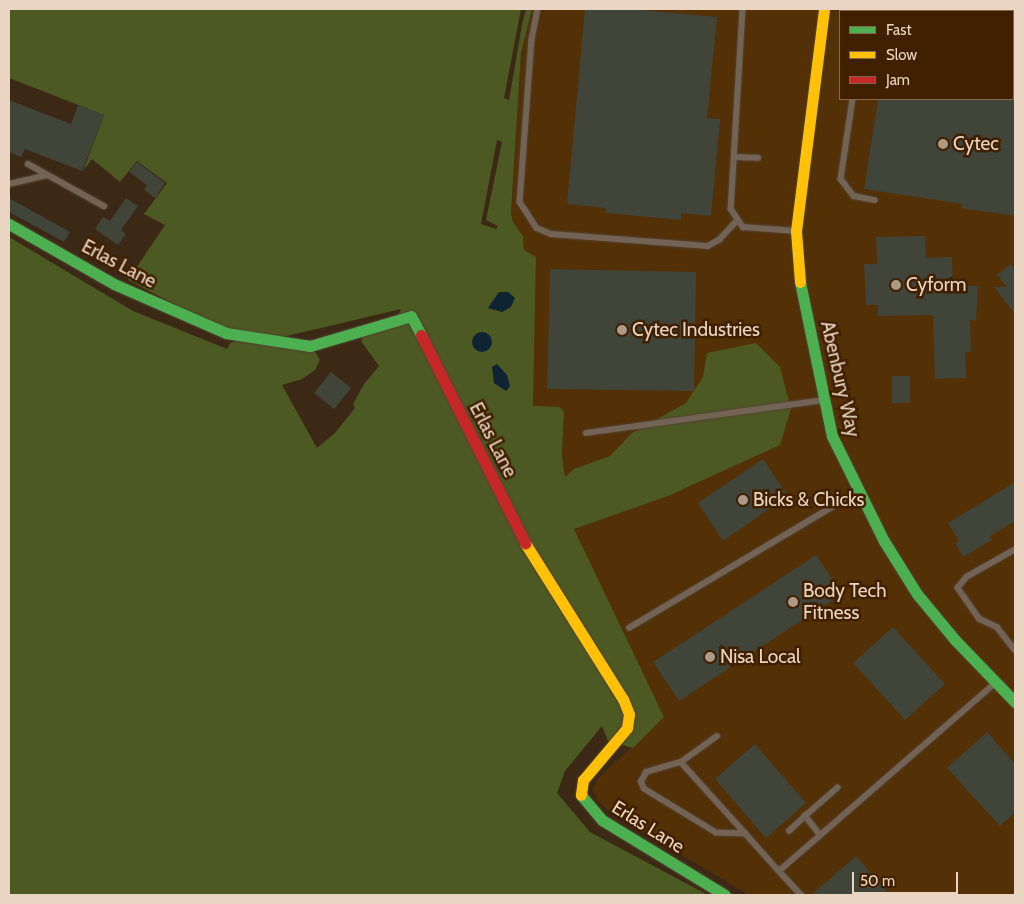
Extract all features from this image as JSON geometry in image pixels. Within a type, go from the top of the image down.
[{"type":"street","name":"Abenbury Way","points":[[824,9],[796,231],[798,272],[832,436],[858,492],[918,594],[994,683],[1015,702]]},
{"type":"street","name":"Erlas Lane","points":[[9,224],[114,284],[226,333],[268,342],[310,346],[366,327],[411,316],[530,553],[623,699],[628,714],[627,728],[583,780],[580,793],[584,802],[602,820],[725,895]]},
{"type":"lane","points":[[538,9],[532,39],[520,202],[537,228],[551,234],[708,246],[719,240],[737,221]]},
{"type":"lane","points":[[743,9],[731,209],[737,221],[743,227],[796,231]]},
{"type":"lane","points":[[853,100],[841,179],[854,196],[875,200]]},
{"type":"lane","points":[[734,157],[758,158]]},
{"type":"lane","points":[[28,164],[104,206]]},
{"type":"lane","points":[[9,184],[47,174]]},
{"type":"lane","points":[[586,434],[825,400]]},
{"type":"lane","points":[[629,628],[858,492]]},
{"type":"lane","points":[[1015,550],[967,577],[958,588],[980,620],[997,627],[1015,650]]},
{"type":"lane","points":[[779,871],[819,834],[994,683]]},
{"type":"lane","points":[[717,736],[681,762],[646,772],[641,782],[644,789],[716,833],[746,834]]},
{"type":"lane","points":[[681,762],[801,895]]},
{"type":"lane","points":[[789,831],[837,788]]},
{"type":"lane","points":[[804,816],[819,834]]},
{"type":"shaded area","points":[[532,9],[1015,9],[1015,895],[749,895],[614,815],[597,800],[592,788],[598,778],[664,717],[574,529],[562,455],[564,411],[533,406],[536,258],[524,250],[523,236],[513,222],[511,213],[521,53]]},
{"type":"green space","points":[[9,9],[521,9],[504,98],[509,100],[526,9],[532,9],[521,53],[511,213],[513,222],[523,236],[524,250],[536,257],[533,406],[559,407],[564,411],[562,455],[565,477],[574,469],[610,456],[632,433],[686,403],[703,377],[707,353],[756,343],[780,367],[791,409],[780,445],[668,496],[574,529],[664,717],[633,748],[608,741],[602,726],[565,771],[557,793],[590,832],[708,895],[9,895],[9,237],[133,311],[227,349],[230,343],[240,340],[315,352],[320,360],[315,370],[302,379],[282,385],[317,448],[335,433],[355,408],[353,404],[364,384],[379,366],[361,341],[365,332],[394,324],[401,309],[270,340],[222,329],[128,280],[165,225],[144,214],[167,183],[137,161],[120,182],[92,159],[83,171],[104,115],[9,78]],"holes":[[[497,140],[502,142],[486,220],[498,226],[496,229],[481,224]]]},
{"type":"water","points":[[499,292],[508,292],[515,298],[511,307],[502,312],[488,308]]},
{"type":"water","points":[[482,332],[489,335],[492,342],[489,349],[482,352],[475,349],[472,342],[475,335]]},
{"type":"water","points":[[497,364],[507,375],[510,386],[506,391],[494,383],[492,367]]},
{"type":"building","points":[[585,9],[630,9],[717,17],[707,118],[720,119],[711,216],[681,213],[681,220],[606,213],[606,208],[567,204]]},
{"type":"building","name":"Cytec","points":[[1015,99],[1015,216],[961,208],[962,204],[864,189],[878,100]]},
{"type":"building","points":[[9,100],[71,124],[78,105],[104,115],[82,171],[25,149],[21,157],[9,152]]},
{"type":"building","points":[[137,162],[165,183],[155,198],[144,190],[147,185],[129,172]]},
{"type":"building","points":[[9,198],[70,232],[64,242],[9,212]]},
{"type":"building","points":[[126,198],[138,206],[121,230],[126,234],[118,245],[95,229],[103,217],[110,221]]},
{"type":"building","points":[[925,236],[926,258],[952,257],[953,285],[978,286],[976,321],[970,320],[971,352],[965,352],[966,378],[935,379],[933,315],[878,316],[878,305],[866,305],[864,264],[877,264],[876,237]]},
{"type":"building","points":[[1011,264],[1015,270],[1015,314],[994,287],[1007,287],[997,275]]},
{"type":"building","name":"Cytec Industries","points":[[550,269],[696,272],[694,391],[547,389]]},
{"type":"building","points":[[331,372],[351,388],[334,409],[314,393]]},
{"type":"building","points":[[892,376],[910,376],[910,403],[892,403]]},
{"type":"building","name":"Bicks & Chicks","points":[[763,459],[788,496],[723,541],[698,503]]},
{"type":"building","points":[[1015,482],[1015,521],[990,536],[992,540],[963,557],[955,543],[959,541],[948,523]]},
{"type":"building","points":[[816,555],[842,594],[679,701],[653,662]]},
{"type":"building","points":[[893,627],[945,684],[905,720],[853,663]]},
{"type":"building","points":[[987,732],[1015,764],[1015,812],[1000,826],[947,768]]},
{"type":"building","points":[[755,744],[806,803],[766,838],[715,779]]},
{"type":"building","points":[[856,856],[890,895],[811,895]]},
{"type":"traffic: fast","points":[[9,224],[114,284],[226,333],[310,346],[411,316],[421,335]]},
{"type":"traffic: fast","points":[[800,282],[832,436],[884,541],[917,594],[956,641],[1015,702]]},
{"type":"traffic: fast","points":[[581,795],[602,820],[725,895]]},
{"type":"traffic: slow","points":[[800,282],[796,231],[824,9]]},
{"type":"traffic: slow","points":[[525,543],[623,699],[629,714],[627,728],[583,780],[581,795]]},
{"type":"traffic: jam","points":[[421,335],[525,543]]},
{"type":"place","name":"Cytec","points":[[943,144]]},
{"type":"place","name":"Cyform","points":[[896,285]]},
{"type":"place","name":"Cytec Industries","points":[[622,330]]},
{"type":"place","name":"Bicks & Chicks","points":[[743,500]]},
{"type":"place","name":"Body Tech Fitness","points":[[793,602]]},
{"type":"place","name":"Nisa Local","points":[[710,657]]}]
